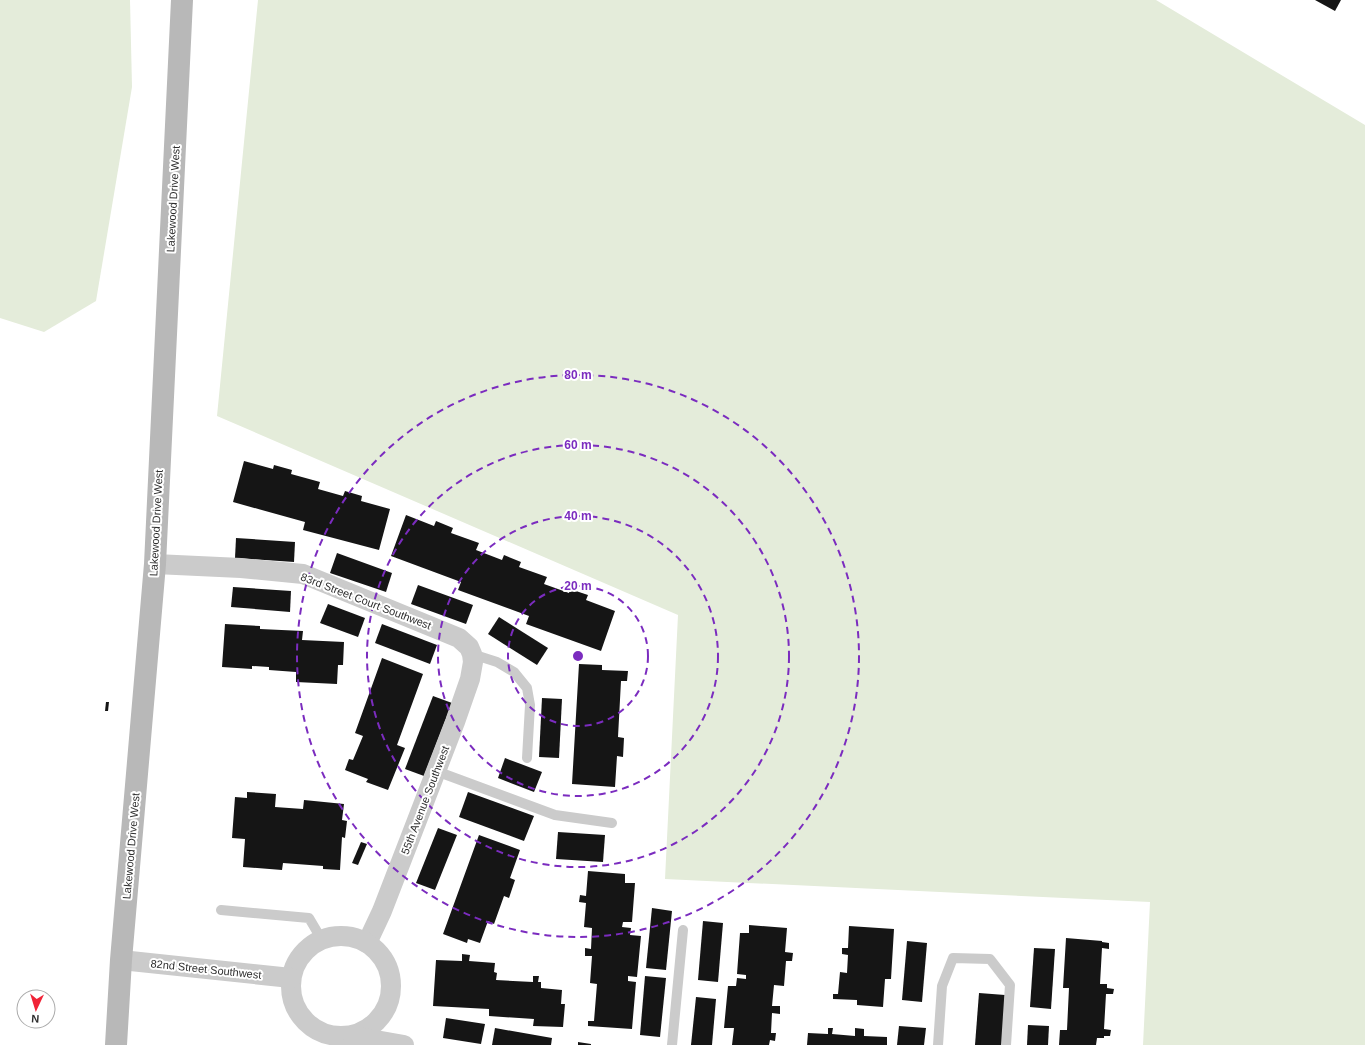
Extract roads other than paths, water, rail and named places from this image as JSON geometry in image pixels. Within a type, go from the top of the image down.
[{"type":"main road","name":"Lakewood Drive West","points":[[116,1045],[154,564],[182,0]]},
{"type":"street","name":"83rd Street Court Southwest","points":[[154,564],[241,568],[303,574],[459,638],[469,647],[472,654]]},
{"type":"street","name":"55th Avenue Southwest","points":[[367,943],[382,911],[470,679],[473,662],[472,654]]},
{"type":"street","points":[[353,1036],[368,1029],[381,1017],[389,1003],[392,986],[388,969],[380,954],[367,943],[353,937],[337,936],[322,940],[307,949],[296,962],[291,978],[291,995],[297,1011],[307,1023],[320,1033],[336,1037],[353,1036],[404,1045]]},
{"type":"street","name":"82nd Street Southwest","points":[[122,960],[291,978]]},
{"type":"lane","points":[[472,654],[497,662],[514,672],[527,688],[530,705],[527,758]]},
{"type":"lane","points":[[436,771],[555,815],[612,823]]},
{"type":"lane","points":[[221,910],[309,918],[322,940]]},
{"type":"lane","points":[[672,1045],[683,930]]},
{"type":"lane","points":[[938,1045],[942,986],[953,958],[990,959],[1010,985],[1006,1045]]}]
